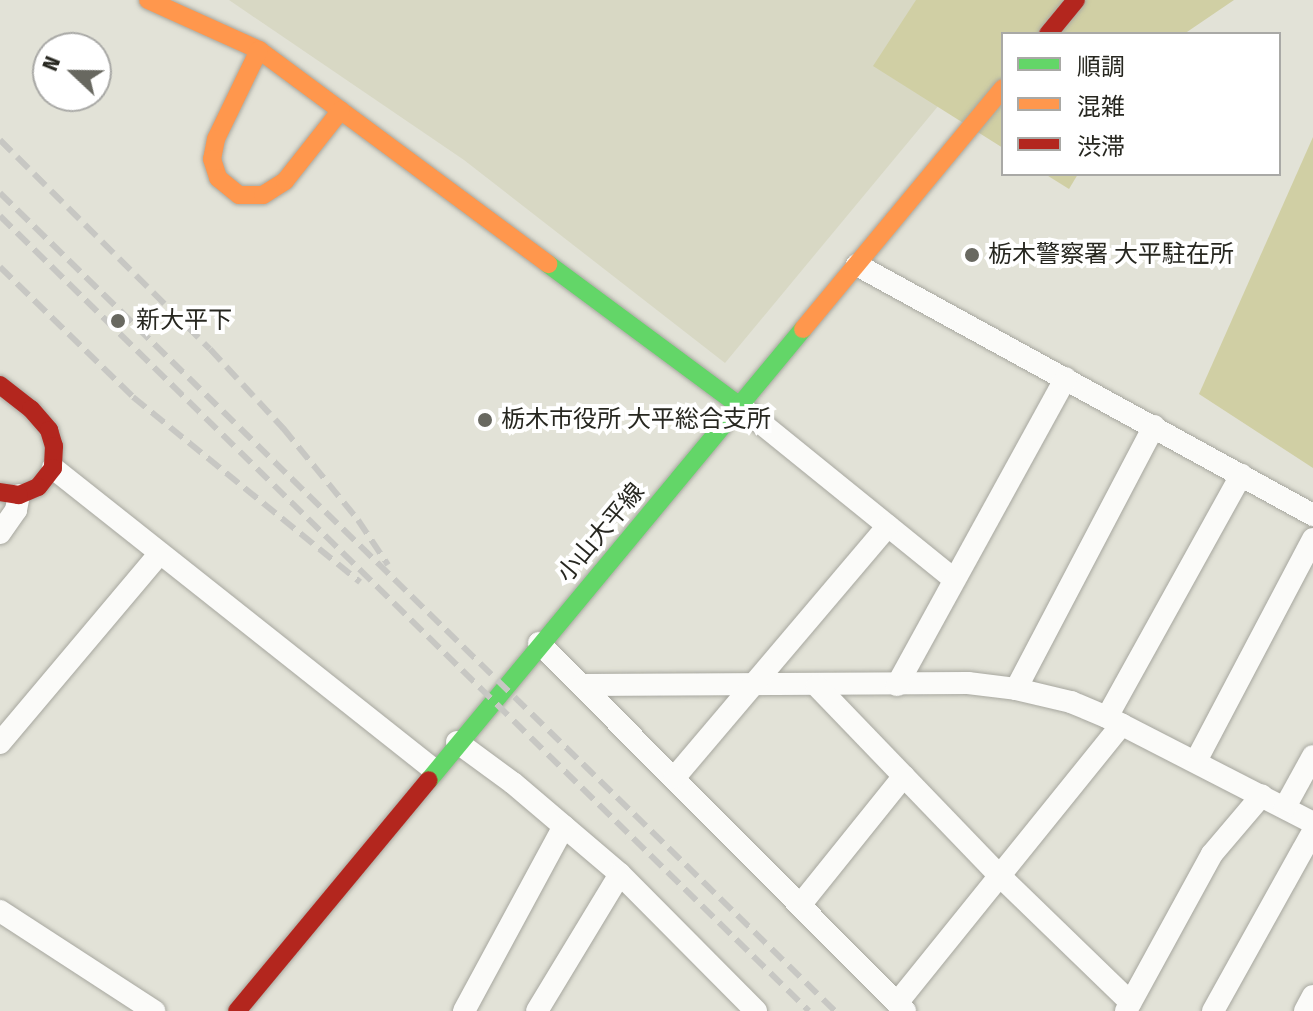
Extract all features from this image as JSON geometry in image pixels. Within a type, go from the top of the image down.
[{"type":"main road","points":[[148,0],[259,50],[740,406]]},
{"type":"main road","points":[[1050,32],[1076,0]]},
{"type":"main road","points":[[259,50],[216,139],[212,159],[218,178],[239,195],[263,195],[285,181],[341,110]]},
{"type":"main road","name":"小山大平線","points":[[237,1011],[539,643],[1001,90]]},
{"type":"main road","points":[[0,385],[31,409],[49,430],[54,446],[53,468],[38,487],[10,494]]},
{"type":"street","points":[[857,265],[1313,515]]},
{"type":"street","points":[[897,685],[1066,378]]},
{"type":"street","points":[[740,406],[954,579]]},
{"type":"street","points":[[1016,689],[1154,426]]},
{"type":"street","points":[[53,468],[434,770]]},
{"type":"street","points":[[539,643],[901,1007],[1001,877],[1114,721],[1241,475]]},
{"type":"street","points":[[0,533],[16,510],[10,494]]},
{"type":"street","points":[[675,777],[888,526]]},
{"type":"street","points":[[1196,761],[1313,539]]},
{"type":"street","points":[[0,743],[160,553]]},
{"type":"street","points":[[582,685],[968,683],[1016,689],[1071,702],[1114,721],[1313,823]]},
{"type":"street","points":[[817,686],[1128,1006],[1212,854],[1262,795]]},
{"type":"street","points":[[457,742],[620,874],[756,1011]]},
{"type":"street","points":[[1285,807],[1313,756]]},
{"type":"street","points":[[801,904],[904,776]]},
{"type":"street","points":[[464,1011],[564,826]]},
{"type":"street","points":[[1213,1011],[1313,831]]},
{"type":"street","points":[[537,1011],[620,874]]},
{"type":"street","points":[[0,911],[154,1011]]},
{"type":"street","points":[[1305,1011],[1313,996]]},
{"type":"shaded area","points":[[229,0],[1026,0],[725,363],[464,160]]},
{"type":"green space","points":[[916,0],[1234,0],[1187,32],[1001,32],[1001,147],[873,66]]},
{"type":"green space","points":[[1313,137],[1313,468],[1199,394]]},
{"type":"green space","points":[[1048,176],[1077,176],[1069,189]]},
{"type":"railway","points":[[0,140],[210,349],[283,428],[358,520],[388,565]]},
{"type":"railway","points":[[0,193],[835,1011]]},
{"type":"railway","points":[[0,216],[809,1011]]},
{"type":"railway","points":[[0,267],[133,397],[360,582]]},
{"type":"traffic: fast","points":[[548,264],[740,406]]},
{"type":"traffic: fast","points":[[429,780],[803,329]]},
{"type":"traffic: slow","points":[[148,0],[259,50],[548,264]]},
{"type":"traffic: slow","points":[[259,50],[216,139],[212,159],[218,178],[239,195],[263,195],[285,181],[341,110]]},
{"type":"traffic: slow","points":[[803,329],[1001,90]]},
{"type":"traffic: jam","points":[[1050,32],[1076,0]]},
{"type":"traffic: jam","points":[[0,385],[31,409],[49,430],[54,446],[53,468],[38,487],[19,495],[0,492]]},
{"type":"traffic: jam","points":[[237,1011],[429,780]]},
{"type":"place","name":"栃木警察署 大平駐在所","points":[[972,255]]},
{"type":"place","name":"新大平下","points":[[118,321]]},
{"type":"place","name":"栃木市役所 大平総合支所","points":[[485,420]]}]
